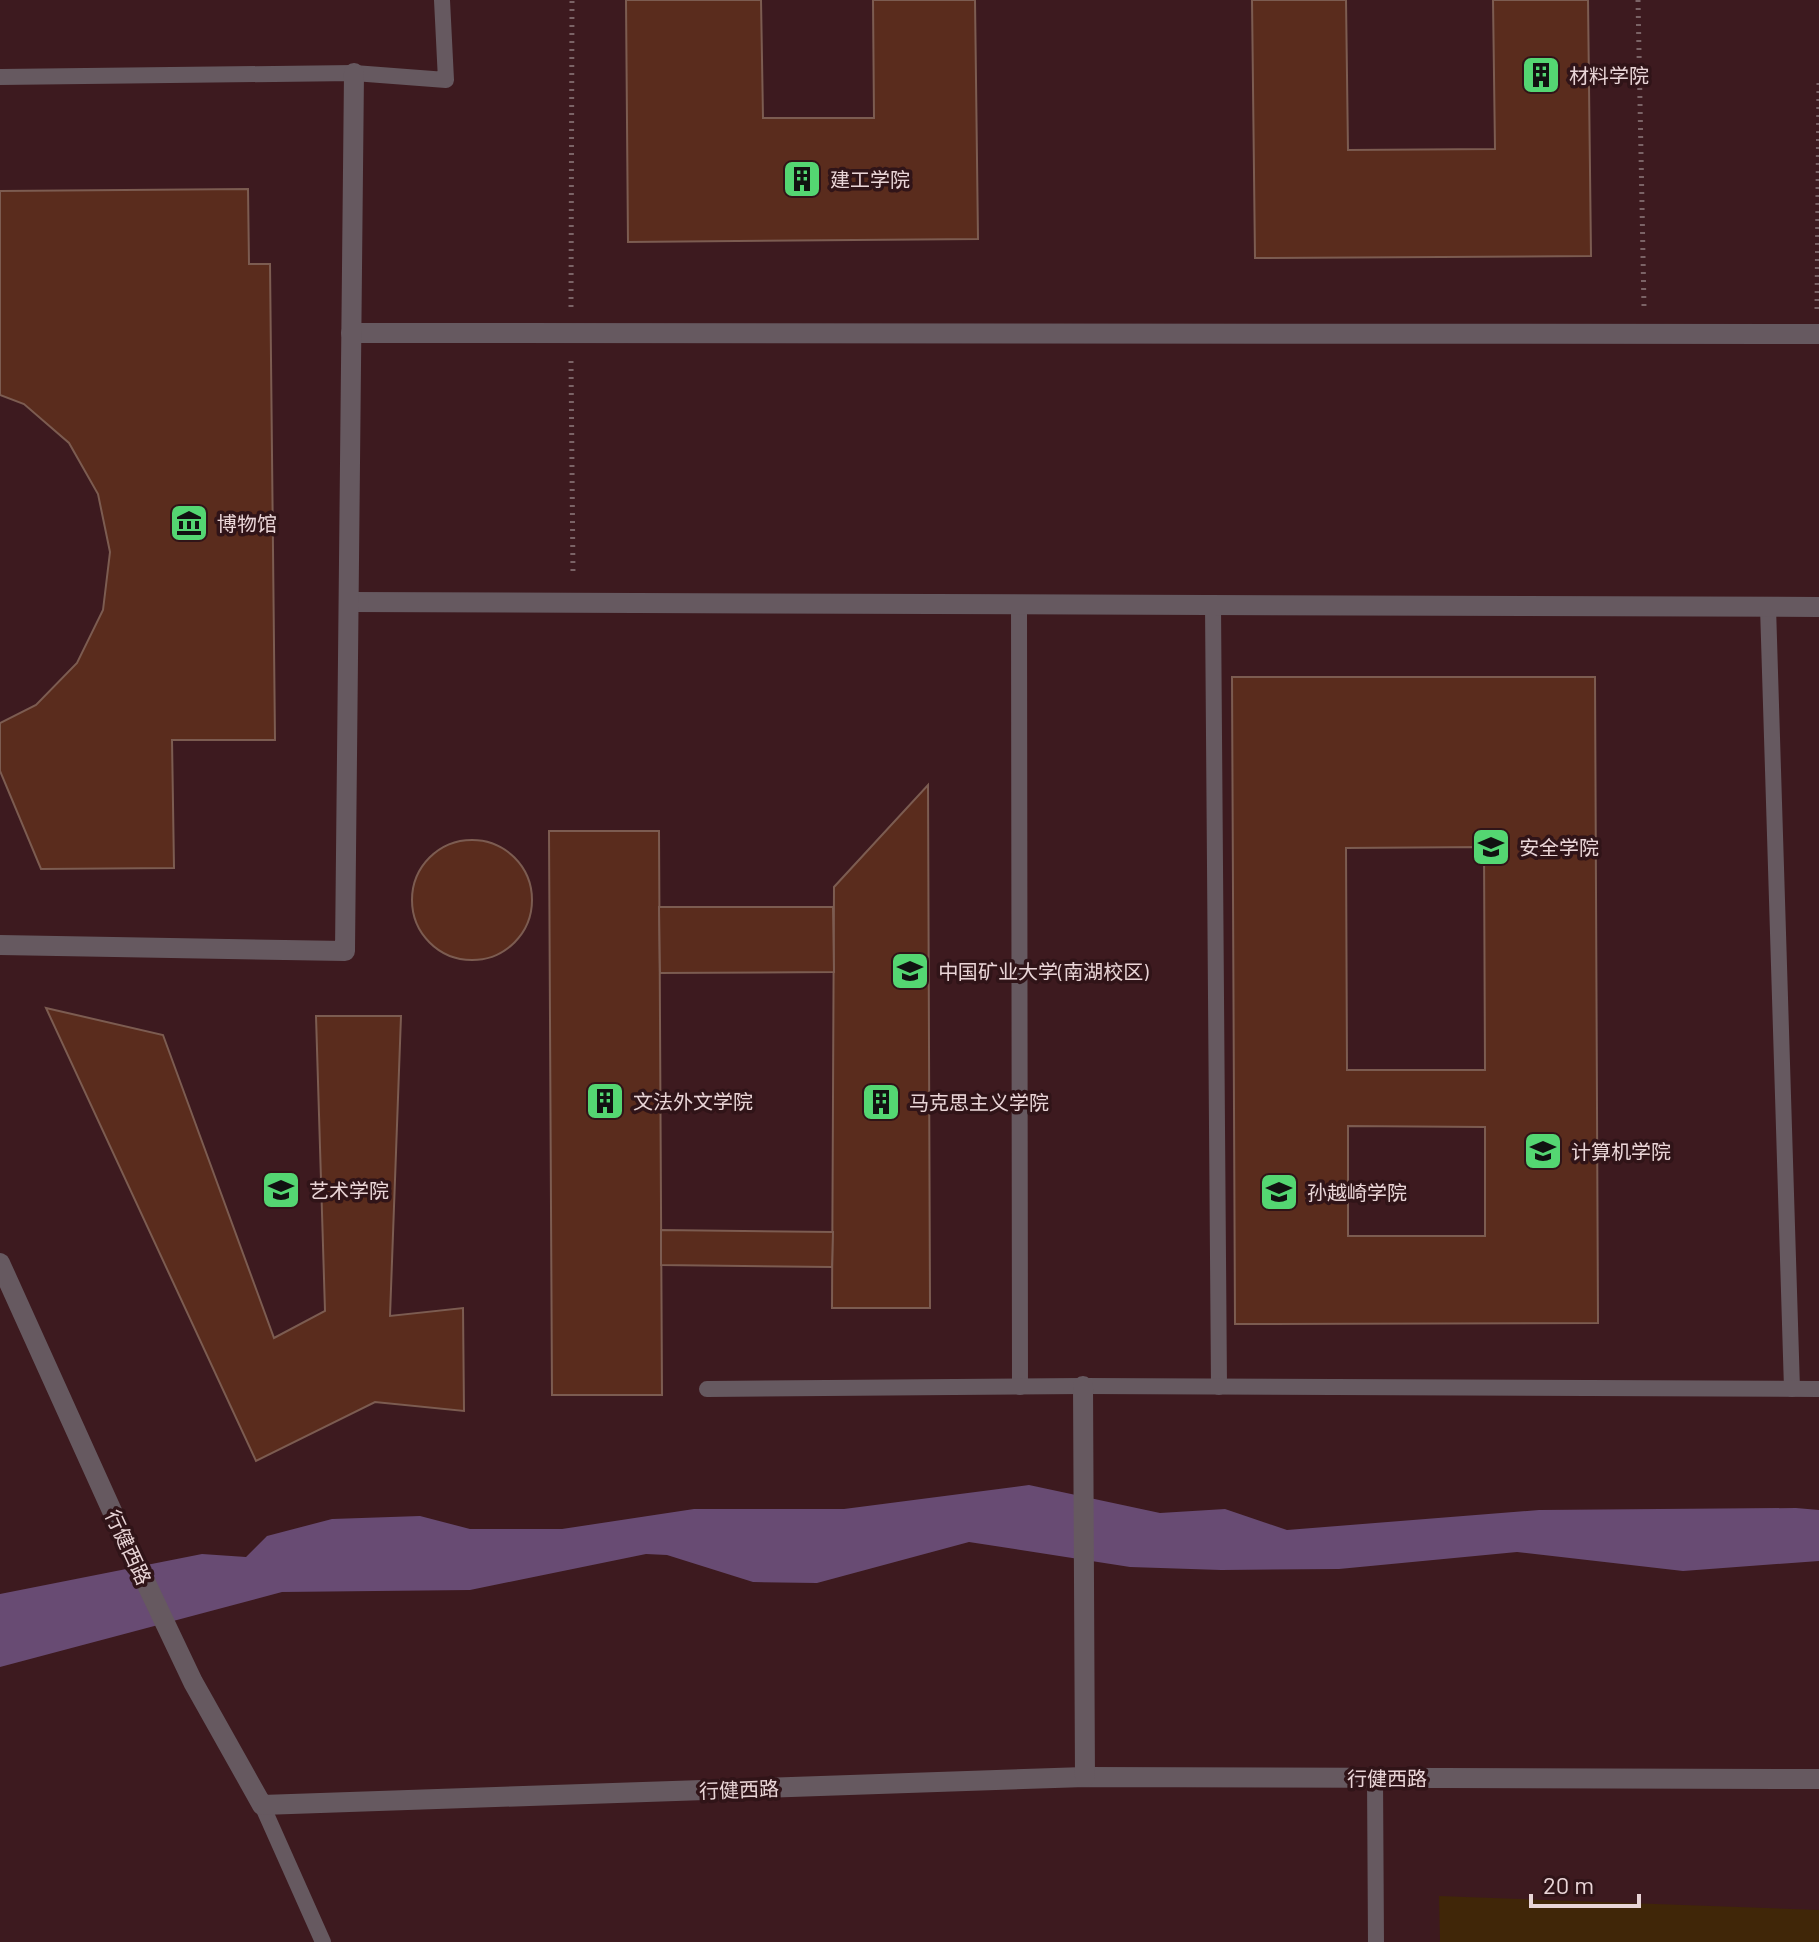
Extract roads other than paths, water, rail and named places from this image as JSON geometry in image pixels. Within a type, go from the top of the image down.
[{"type":"street","points":[[0,945],[345,951],[354,73]]},
{"type":"street","points":[[351,333],[1818,334]]},
{"type":"street","points":[[349,602],[1819,607]]},
{"type":"street","name":"行健西路","points":[[0,1263],[193,1682],[262,1805],[1085,1777],[1819,1779]]},
{"type":"street","points":[[1083,1386],[1085,1777]]},
{"type":"lane","points":[[0,77],[354,73],[446,80],[442,0]]},
{"type":"lane","points":[[1019,605],[1020,1387]]},
{"type":"lane","points":[[1213,605],[1219,1387]]},
{"type":"lane","points":[[1768,607],[1792,1389]]},
{"type":"lane","points":[[707,1389],[1083,1386],[1819,1389]]},
{"type":"lane","points":[[1375,1778],[1376,1942]]},
{"type":"lane","points":[[262,1805],[323,1942]]},
{"type":"place","name":"材料学院","points":[[1541,75]]},
{"type":"place","name":"建工学院","points":[[802,179]]},
{"type":"place","name":"博物馆","points":[[189,523]]},
{"type":"place","name":"安全学院","points":[[1491,847]]},
{"type":"place","name":"中国矿业大学(南湖校区)","points":[[910,971]]},
{"type":"place","name":"文法外文学院","points":[[605,1101]]},
{"type":"place","name":"马克思主义学院","points":[[881,1102]]},
{"type":"place","name":"计算机学院","points":[[1543,1151]]},
{"type":"place","name":"艺术学院","points":[[281,1190]]},
{"type":"place","name":"孙越崎学院","points":[[1279,1192]]}]
